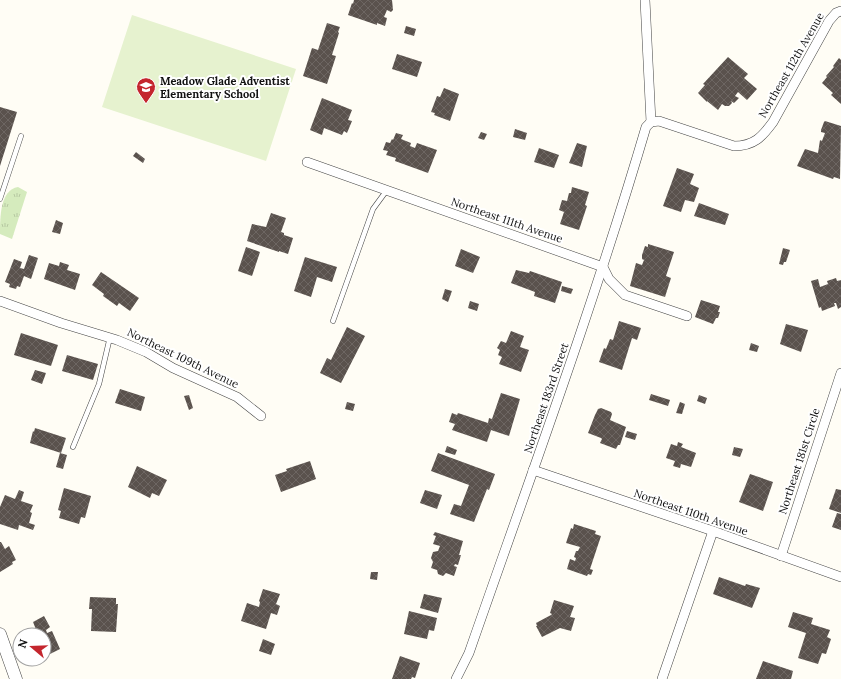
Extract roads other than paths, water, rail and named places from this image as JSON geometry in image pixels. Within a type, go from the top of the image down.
[{"type":"street","points":[[645,0],[651,122]]},
{"type":"street","name":"Northeast 112th Avenue","points":[[651,122],[660,121],[734,146],[742,146],[754,142],[766,131],[772,122],[829,21],[841,11]]},
{"type":"street","name":"Northeast 183rd Street","points":[[456,679],[469,653],[604,267],[646,127],[651,122]]},
{"type":"street","name":"Northeast 111th Avenue","points":[[307,162],[604,267]]},
{"type":"street","points":[[604,267],[609,279],[625,295],[687,316]]},
{"type":"street","name":"Northeast 109th Avenue","points":[[0,301],[61,323],[110,338],[146,352],[173,368],[237,397],[260,416]]},
{"type":"street","name":"Northeast 181st Circle","points":[[781,556],[841,373]]},
{"type":"street","name":"Northeast 110th Avenue","points":[[533,470],[713,531],[841,577]]},
{"type":"street","points":[[662,679],[713,531]]},
{"type":"street","points":[[0,634],[16,679]]},
{"type":"lane","points":[[0,199],[21,136]]},
{"type":"lane","points":[[333,321],[374,208],[387,190]]},
{"type":"lane","points":[[73,447],[99,384],[110,338]]},
{"type":"place","name":"Meadow Glade Adventist Elementary School","points":[[146,104]]}]
